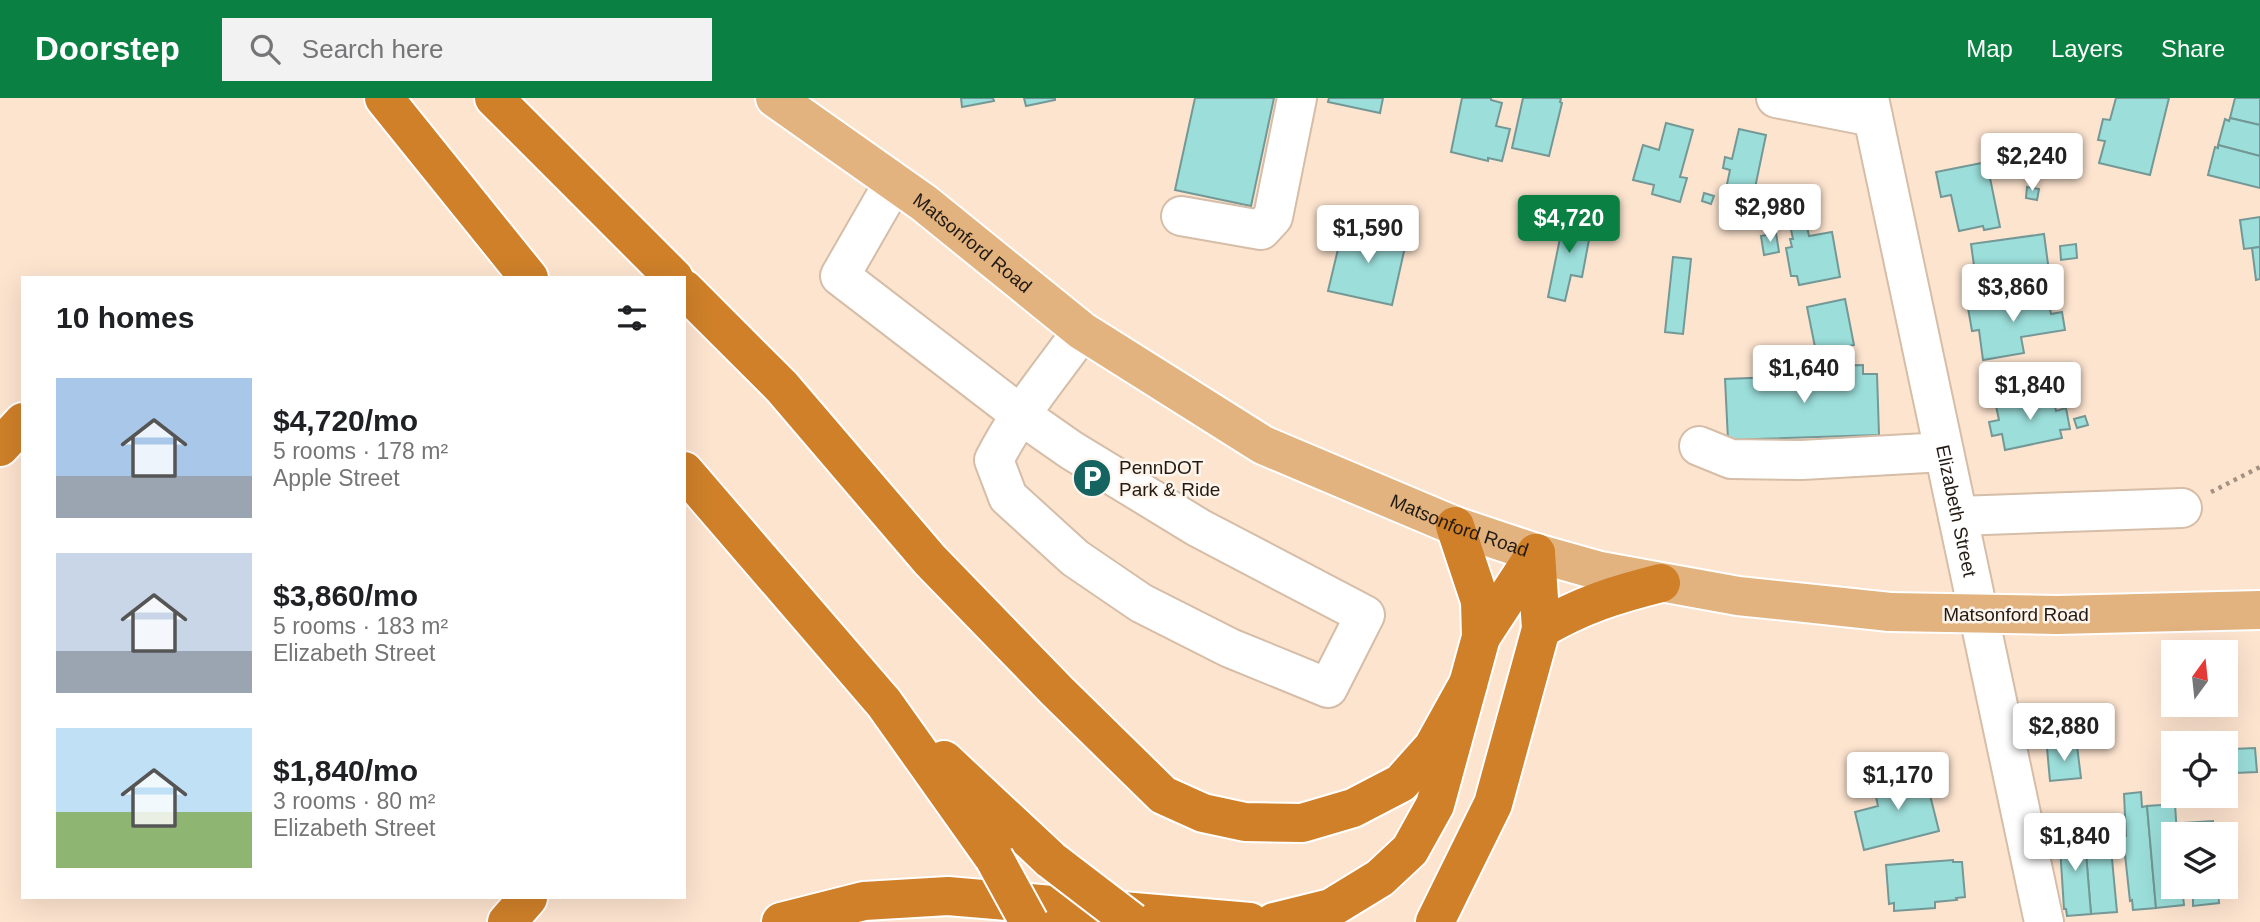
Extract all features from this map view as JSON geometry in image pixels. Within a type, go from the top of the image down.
[{"type":"highway","points":[[384,98],[527,276]]},
{"type":"highway","points":[[494,98],[672,276]]},
{"type":"highway","points":[[686,291],[782,387],[930,560],[1163,795],[1203,813],[1245,822],[1302,823],[1353,808],[1401,783],[1433,747],[1468,684]]},
{"type":"highway","points":[[0,447],[21,424]]},
{"type":"highway","points":[[686,473],[884,703],[994,858],[1029,922]]},
{"type":"highway","points":[[1274,922],[1331,908],[1380,878],[1410,850],[1435,804],[1481,637],[1480,601],[1455,526]]},
{"type":"highway","points":[[1481,637],[1536,553]]},
{"type":"highway","points":[[1435,922],[1493,804],[1541,629],[1536,553]]},
{"type":"highway","points":[[1541,629],[1572,610],[1612,595],[1661,583]]},
{"type":"highway","points":[[884,703],[1051,860],[1132,922]]},
{"type":"highway","points":[[781,922],[864,901],[948,896],[1250,922]]},
{"type":"highway","points":[[507,922],[527,899]]},
{"type":"main road","name":"Matsonford Road","points":[[775,98],[924,203],[1082,331],[1263,445],[1455,526],[1536,553],[1600,570],[1764,600],[1890,612],[2057,615],[2260,610]]},
{"type":"street","points":[[1181,216],[1261,230],[1273,217],[1297,98]]},
{"type":"street","points":[[1776,98],[1870,108]]},
{"type":"street","name":"Elizabeth Street","points":[[1870,108],[2044,922]]},
{"type":"street","points":[[894,182],[840,276],[1021,415],[1071,450],[1199,528],[1365,615],[1328,688],[1230,648],[1141,603],[1075,558],[1008,497],[994,460],[1004,439],[1021,415],[1082,331]]},
{"type":"street","points":[[1699,446],[1731,459],[1802,460],[1944,452]]},
{"type":"street","points":[[1958,516],[2182,508]]},
{"type":"path","points":[[2182,508],[2260,467]]},
{"type":"building","points":[[961,98],[993,98],[994,101],[962,107]]},
{"type":"building","points":[[1024,98],[1055,98],[1055,100],[1026,106]]},
{"type":"building","points":[[1195,98],[1274,98],[1251,206],[1175,190]]},
{"type":"building","points":[[1329,98],[1383,98],[1380,113],[1328,102]]},
{"type":"building","points":[[1462,98],[1491,98],[1502,103],[1496,126],[1510,129],[1502,161],[1488,158],[1488,161],[1451,152]]},
{"type":"building","points":[[1523,98],[1561,98],[1549,156],[1512,148]]},
{"type":"building","points":[[2116,98],[2169,98],[2150,175],[2099,163],[2105,141],[2098,140],[2103,119],[2110,120]]},
{"type":"building","points":[[2235,98],[2260,98],[2260,125],[2230,118]]},
{"type":"building","points":[[2230,118],[2260,125],[2260,156],[2218,145],[2225,119],[2229,121]]},
{"type":"building","points":[[1666,123],[1693,130],[1680,177],[1687,178],[1680,202],[1652,194],[1654,185],[1633,180],[1643,145],[1659,150]]},
{"type":"building","points":[[1739,129],[1766,135],[1755,188],[1764,190],[1758,215],[1722,208],[1730,170],[1723,168],[1725,157],[1732,159]]},
{"type":"building","points":[[2218,145],[2260,156],[2260,188],[2208,175],[2215,147],[2218,148]]},
{"type":"building","points":[[1997,160],[2000,177],[1990,178],[2000,227],[1984,230],[1983,226],[1959,231],[1951,195],[1941,197],[1936,172]]},
{"type":"building","points":[[2027,187],[2039,189],[2037,200],[2026,198]]},
{"type":"building","points":[[1704,193],[1714,196],[1711,204],[1702,201]]},
{"type":"building","points":[[1566,209],[1582,213],[1580,228],[1591,229],[1582,277],[1571,275],[1565,301],[1548,297]]},
{"type":"building","points":[[2260,217],[2260,247],[2244,249],[2240,220]]},
{"type":"building","points":[[1806,222],[1809,236],[1832,232],[1840,277],[1799,285],[1797,276],[1791,276],[1786,248],[1792,247],[1790,225]]},
{"type":"building","points":[[1344,224],[1407,238],[1392,305],[1328,291]]},
{"type":"building","points":[[1776,233],[1779,252],[1764,255],[1761,236]]},
{"type":"building","points":[[2044,234],[2050,279],[1993,288],[1991,271],[1975,273],[1971,244]]},
{"type":"building","points":[[2076,244],[2077,258],[2061,260],[2060,246]]},
{"type":"building","points":[[2260,247],[2260,279],[2256,280],[2252,248]]},
{"type":"building","points":[[1673,257],[1691,259],[1683,334],[1665,332]]},
{"type":"building","points":[[2047,294],[2051,314],[2062,312],[2065,330],[2021,337],[2024,353],[1983,360],[1979,330],[1972,331],[1968,308]]},
{"type":"building","points":[[1845,299],[1854,345],[1816,352],[1807,307]]},
{"type":"building","points":[[1863,365],[1863,374],[1877,374],[1879,435],[1728,440],[1725,379],[1776,377],[1775,368],[1796,367],[1796,376],[1821,376],[1821,366]]},
{"type":"building","points":[[2052,393],[2056,411],[2066,408],[2070,429],[2060,430],[2062,438],[2005,450],[2002,434],[1992,436],[1989,422],[1999,420],[1996,406]]},
{"type":"building","points":[[2085,416],[2088,425],[2077,428],[2074,419]]},
{"type":"building","points":[[2077,746],[2081,778],[2050,781],[2047,748]]},
{"type":"building","points":[[2255,748],[2257,772],[2238,773],[2238,749]]},
{"type":"building","points":[[1924,771],[1939,831],[1864,850],[1855,812],[1878,806],[1873,784]]},
{"type":"building","points":[[2141,792],[2142,807],[2147,806],[2156,908],[2133,910],[2123,836],[2126,836],[2124,794]]},
{"type":"building","points":[[2147,806],[2175,808],[2176,822],[2161,822],[2161,899],[2183,899],[2184,905],[2156,908]]},
{"type":"building","points":[[2109,827],[2117,912],[2091,914],[2084,829]]},
{"type":"building","points":[[2084,829],[2091,914],[2067,916],[2064,909],[2059,831]]},
{"type":"building","points":[[1953,860],[1962,862],[1965,897],[1935,902],[1935,908],[1894,911],[1894,903],[1889,904],[1886,865]]},
{"type":"building","points":[[2193,899],[2219,899],[2219,903],[2193,906]]},
{"type":"place","name":"PennDOT Park & Ride","points":[[1092,478]]}]
